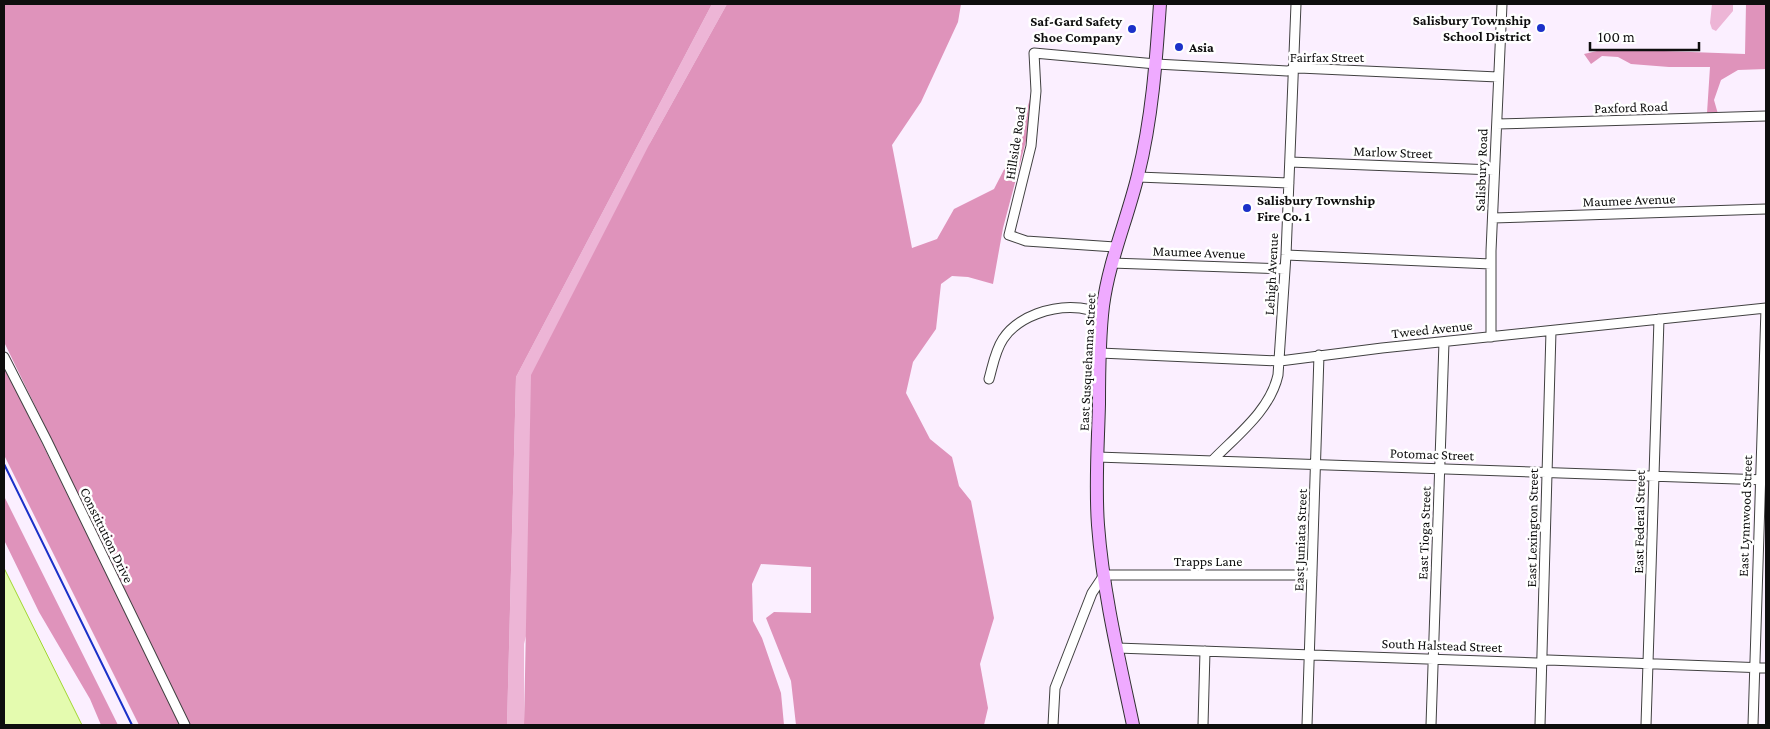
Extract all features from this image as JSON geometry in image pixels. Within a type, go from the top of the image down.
[{"type":"main road","name":"East Susquehanna Street","points":[[1133,725],[1104,575],[1098,525],[1100,354],[1102,314],[1111,262],[1138,177],[1147,134],[1156,64],[1160,4]]},
{"type":"street","name":"Lehigh Avenue","points":[[1212,461],[1266,404],[1276,385],[1280,361],[1286,255],[1296,4]]},
{"type":"street","name":"Salisbury Road","points":[[1491,337],[1494,170],[1502,4]]},
{"type":"street","name":"Fairfax Street","points":[[1034,53],[1156,64],[1287,71],[1299,68],[1498,77]]},
{"type":"street","name":"Hillside Road","points":[[1034,53],[1036,91],[1031,146],[1009,235],[1026,240],[1115,247]]},
{"type":"street","name":"Paxford Road","points":[[1497,124],[1766,116]]},
{"type":"street","name":"Marlow Street","points":[[1290,162],[1494,170]]},
{"type":"street","points":[[1138,177],[1289,183]]},
{"type":"street","name":"Maumee Avenue","points":[[1493,218],[1766,209]]},
{"type":"street","points":[[1286,255],[1492,264]]},
{"type":"street","name":"Maumee Avenue","points":[[1111,262],[1285,269]]},
{"type":"street","points":[[989,379],[996,354],[1003,339],[1008,332],[1022,321],[1043,312],[1060,308],[1080,308],[1102,314]]},
{"type":"street","name":"Tweed Avenue","points":[[1100,354],[1280,361],[1319,355],[1766,308]]},
{"type":"street","name":"East Lynnwood Street","points":[[1753,725],[1763,480],[1766,308]]},
{"type":"street","name":"East Federal Street","points":[[1646,725],[1659,319]]},
{"type":"street","name":"East Lexington Street","points":[[1540,725],[1551,331]]},
{"type":"street","name":"East Tioga Street","points":[[1431,725],[1444,342]]},
{"type":"street","name":"East Juniata Street","points":[[1307,725],[1319,355]]},
{"type":"street","name":"Constitution Drive","points":[[4,357],[47,441],[185,725]]},
{"type":"street","name":"Potomac Street","points":[[1098,457],[1763,480]]},
{"type":"street","points":[[1052,725],[1055,688],[1092,593],[1104,575]]},
{"type":"street","name":"Trapps Lane","points":[[1104,575],[1312,575]]},
{"type":"street","name":"South Halstead Street","points":[[1117,648],[1766,668]]},
{"type":"street","points":[[1203,725],[1205,651]]},
{"type":"shaded area","points":[[4,4],[712,4],[516,377],[507,725],[190,725],[4,342]]},
{"type":"shaded area","points":[[712,4],[727,4],[650,143],[524,644],[524,725],[507,725],[516,377]]},
{"type":"shaded area","points":[[727,4],[961,4],[958,22],[921,102],[892,145],[912,248],[937,239],[954,209],[994,189],[1013,152],[1030,99],[1031,122],[1003,228],[993,284],[968,277],[952,276],[941,284],[936,329],[913,362],[906,393],[930,439],[952,457],[959,486],[971,501],[994,618],[980,664],[988,708],[984,725],[796,725],[791,681],[766,618],[774,612],[811,613],[811,567],[761,564],[752,584],[753,621],[762,638],[781,693],[784,725],[524,725],[531,375],[650,143]]},
{"type":"shaded area","points":[[1712,4],[1733,4],[1733,11],[1716,31],[1712,29],[1710,23]]},
{"type":"shaded area","points":[[1746,4],[1766,4],[1766,69],[1738,70],[1721,80],[1714,100],[1718,114],[1707,113],[1710,67],[1669,67],[1631,64],[1618,57],[1602,56],[1591,64],[1584,54],[1597,51],[1637,50],[1745,54]]},
{"type":"shaded area","points":[[4,366],[181,725],[139,725],[4,455]]},
{"type":"shaded area","points":[[4,496],[118,725],[101,725],[90,699],[39,612],[4,540]]},
{"type":"shaded area","points":[[4,568],[82,725],[4,725]]},
{"type":"railway","points":[[4,464],[132,725]]},
{"type":"place","name":"Salisbury Township School District","points":[[1541,28]]},
{"type":"place","name":"Saf-Gard Safety Shoe Company","points":[[1132,29]]},
{"type":"place","name":"Asia","points":[[1179,47]]},
{"type":"place","name":"Salisbury Township Fire Co. 1","points":[[1247,208]]}]
